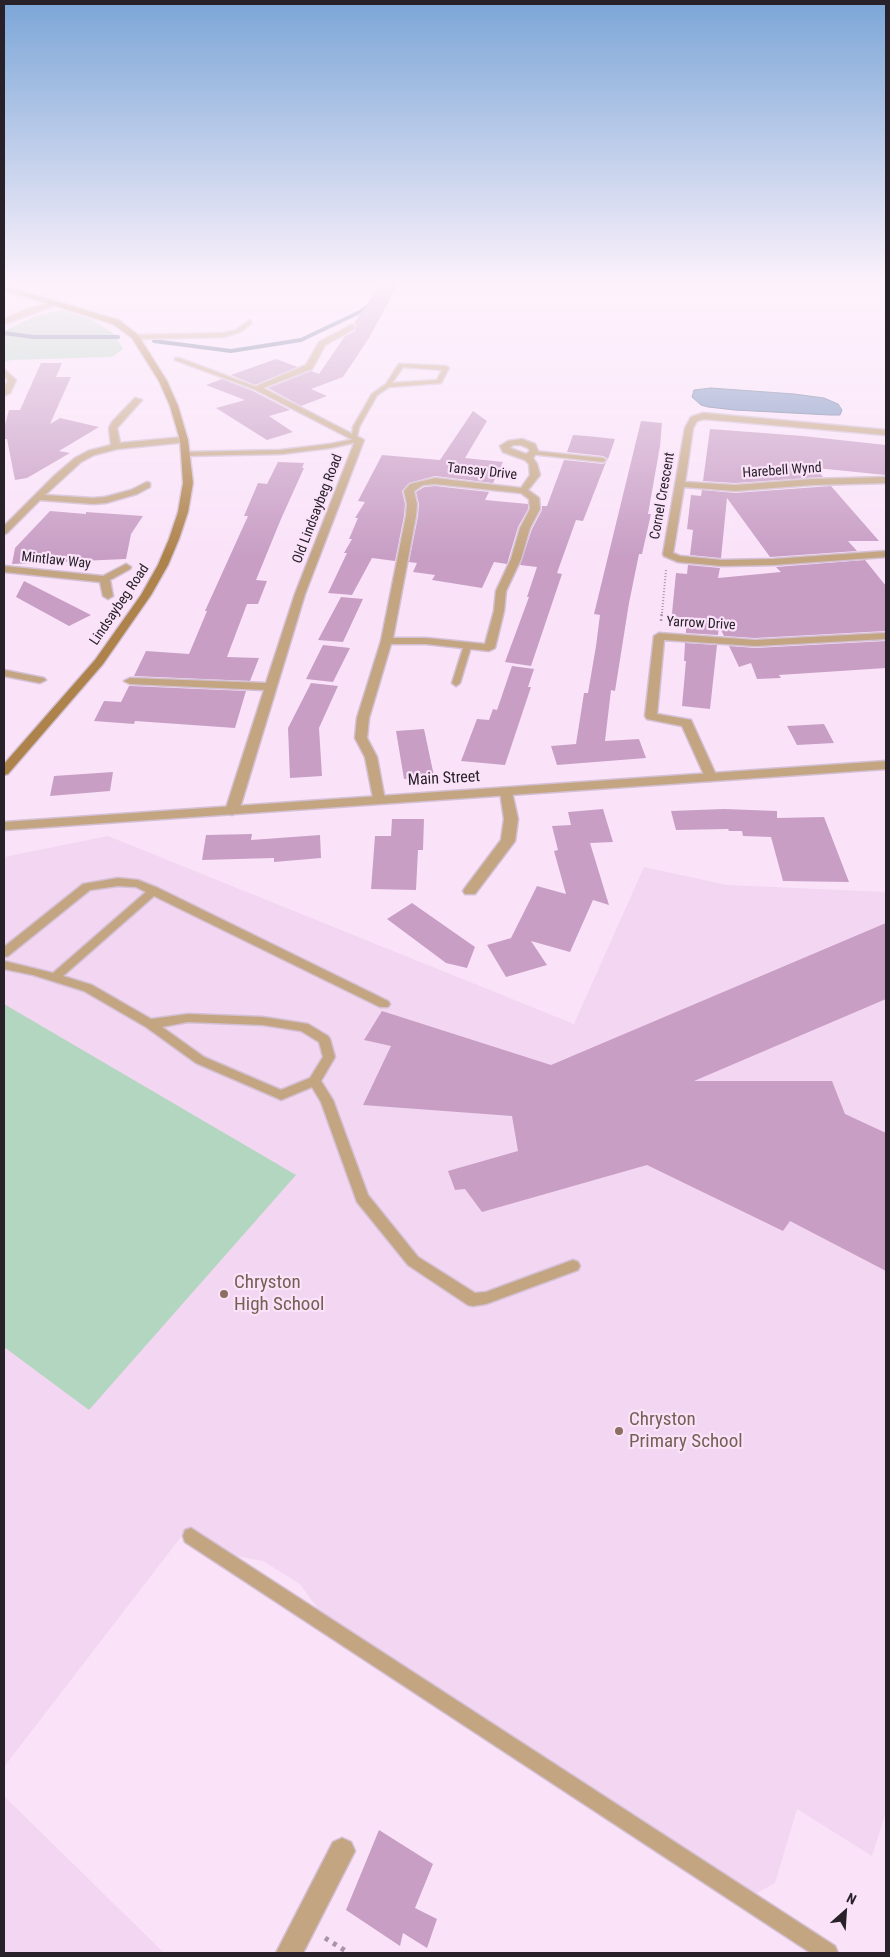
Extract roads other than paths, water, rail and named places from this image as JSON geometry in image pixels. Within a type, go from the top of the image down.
[{"type":"main road","name":"Lindsaybeg Road","points":[[4,771],[99,662],[163,566],[183,512],[188,484],[184,440],[174,406],[158,373]]},
{"type":"street","points":[[4,394],[12,380],[6,373]]},
{"type":"street","points":[[256,388],[293,373]]},
{"type":"street","name":"Old Lindsaybeg Road","points":[[232,811],[300,594],[357,438],[256,388]]},
{"type":"street","points":[[116,446],[113,428],[116,422],[138,400]]},
{"type":"street","name":"Cornel Crescent","points":[[886,433],[703,416],[694,419],[689,428],[668,554],[678,559],[722,563],[773,562],[886,554]]},
{"type":"street","points":[[4,531],[78,460],[91,453],[116,446],[184,440]]},
{"type":"street","points":[[523,490],[535,475],[531,455]]},
{"type":"street","name":"Harebell Wynd","points":[[680,484],[736,488],[812,482],[886,480]]},
{"type":"street","name":"Tansay Drive","points":[[379,800],[371,757],[361,738],[363,718],[387,641],[411,516],[412,504],[409,491],[412,486],[421,482],[435,481],[523,490],[534,498],[535,509],[525,528],[516,559],[501,590],[499,611],[489,648],[426,641],[387,641]]},
{"type":"street","points":[[38,497],[93,501],[127,498],[147,485]]},
{"type":"street","name":"Mintlaw Way","points":[[4,569],[105,579],[126,567]]},
{"type":"street","name":"Mintlaw Way","points":[[105,579],[108,596]]},
{"type":"street","name":"Yarrow Drive","points":[[711,778],[687,723],[651,716],[659,636],[755,642],[886,636]]},
{"type":"street","points":[[186,684],[191,670]]},
{"type":"street","points":[[4,673],[40,680]]},
{"type":"street","points":[[130,681],[271,687]]},
{"type":"street","name":"Main Street","points":[[4,826],[886,765]]},
{"type":"street","points":[[470,891],[508,840],[511,819],[506,792]]},
{"type":"street","points":[[289,1953],[342,1851]]},
{"type":"lane","points":[[216,373],[256,388]]},
{"type":"lane","points":[[185,454],[281,452],[330,446],[357,438],[356,427],[375,394],[388,385],[396,373]]},
{"type":"lane","points":[[388,385],[439,382],[443,373]]},
{"type":"lane","points":[[531,455],[603,460]]},
{"type":"lane","points":[[456,683],[467,646]]},
{"type":"lane","points":[[4,953],[87,887],[118,882],[138,884],[384,1004]]},
{"type":"lane","points":[[55,977],[154,891]]},
{"type":"lane","points":[[4,965],[55,977],[88,988],[150,1024],[200,1060],[281,1094],[314,1082],[329,1057],[324,1039],[304,1027],[263,1021],[188,1018],[150,1024]]},
{"type":"lane","points":[[314,1082],[327,1100],[362,1198],[413,1261],[473,1300],[486,1298],[573,1266]]},
{"type":"lane","points":[[191,1536],[828,1953]]},
{"type":"water","points":[[711,388],[824,398],[838,404],[842,410],[840,415],[830,415],[735,410],[701,405],[692,397],[694,390]]},
{"type":"place","name":"Chryston High School","points":[[224,1294]]},
{"type":"place","name":"Chryston Primary School","points":[[619,1431]]}]
